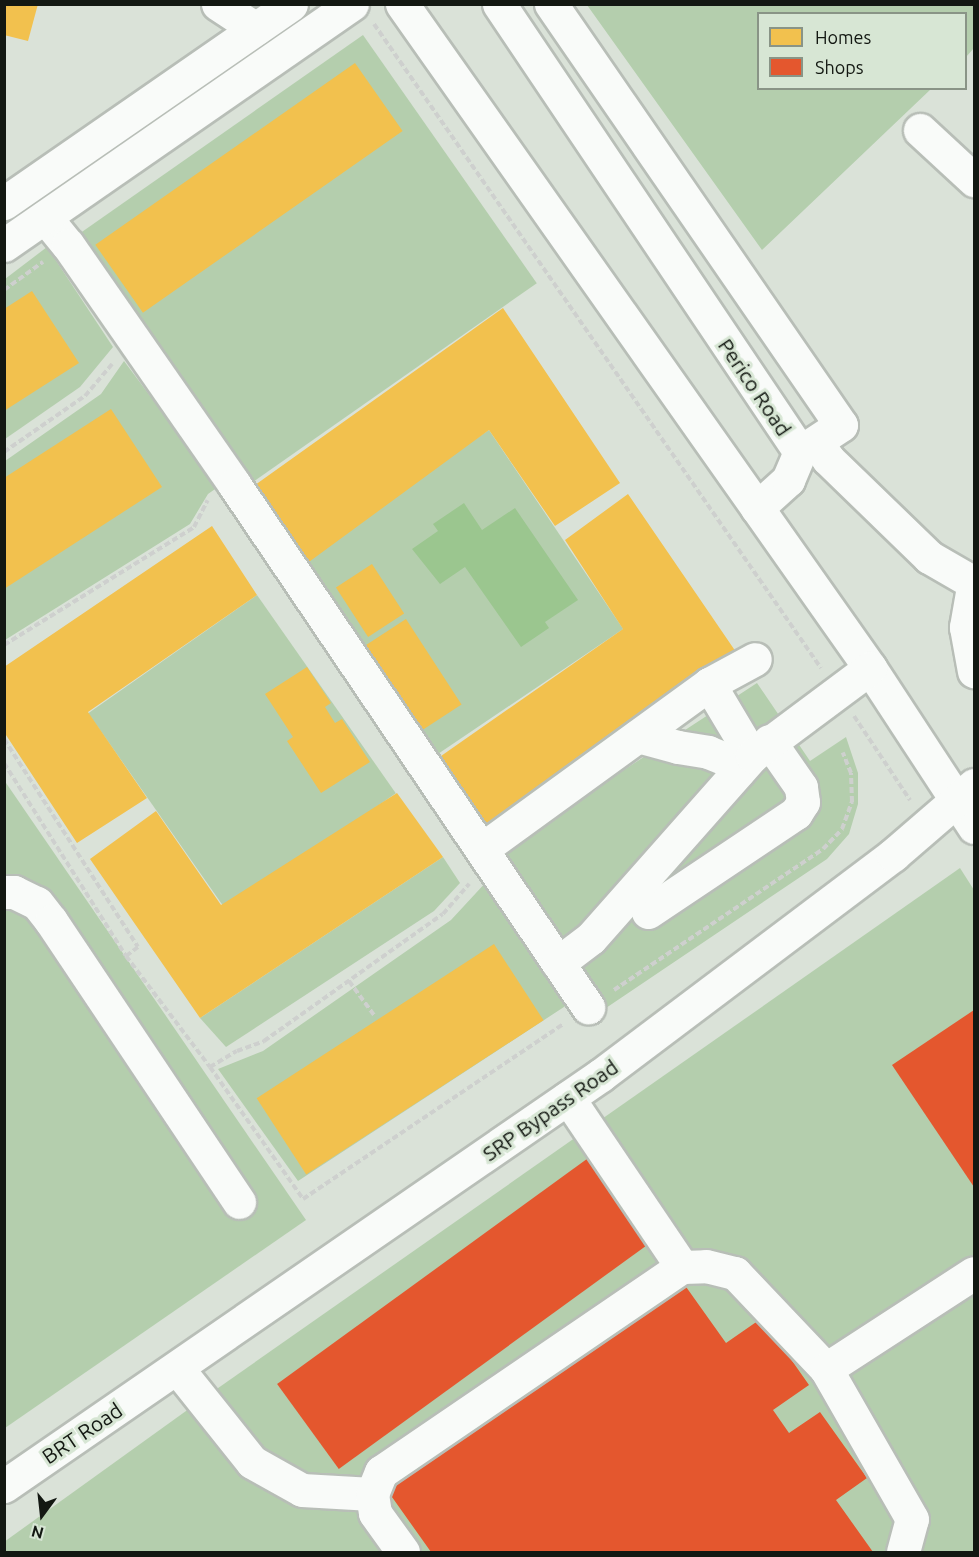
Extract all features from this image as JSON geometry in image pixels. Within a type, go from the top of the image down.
[{"type":"street","points":[[218,4],[256,29]]},
{"type":"street","points":[[4,203],[291,4]]},
{"type":"street","points":[[402,4],[870,668],[966,793],[975,827]]},
{"type":"street","name":"Perico Road","points":[[499,4],[808,447],[842,425],[551,4]]},
{"type":"street","points":[[4,245],[360,9]]},
{"type":"street","points":[[921,130],[975,180]]},
{"type":"street","points":[[45,217],[68,245],[234,484],[588,1007]]},
{"type":"street","points":[[757,508],[788,480],[808,447],[828,459],[929,557],[974,582],[966,627],[975,671]]},
{"type":"street","points":[[485,855],[709,684],[755,658]]},
{"type":"street","points":[[558,963],[591,938],[753,756],[870,668]]},
{"type":"street","points":[[648,912],[796,813],[803,802],[801,787],[753,756],[709,684]]},
{"type":"street","points":[[638,736],[678,747],[708,752],[725,759],[753,756]]},
{"type":"street","name":"SRP Bypass Road","points":[[129,1400],[568,1098],[893,855],[966,793]]},
{"type":"street","points":[[4,892],[14,892],[37,903],[51,921],[239,1202]]},
{"type":"street","points":[[568,1098],[682,1267]]},
{"type":"street","points":[[403,1552],[375,1513],[372,1494],[381,1473],[682,1267],[706,1266],[735,1273],[826,1370],[912,1519],[903,1552]]},
{"type":"street","points":[[826,1370],[975,1273]]},
{"type":"street","points":[[177,1368],[252,1462],[302,1490],[372,1494]]},
{"type":"street","name":"BRT Road","points":[[4,1486],[129,1400]]},
{"type":"path","points":[[360,9],[837,691],[927,825]]},
{"type":"path","points":[[4,290],[68,245]]},
{"type":"path","points":[[4,452],[85,396],[106,373],[131,336]]},
{"type":"path","points":[[4,645],[195,527],[208,501],[234,484]]},
{"type":"path","points":[[4,739],[138,947],[126,956]]},
{"type":"path","points":[[4,763],[126,956],[210,1067],[303,1198],[823,849],[842,829],[852,802],[851,773],[843,753]]},
{"type":"path","points":[[210,1067],[237,1051],[264,1041],[443,914],[485,855]]},
{"type":"path","points":[[349,981],[374,1014]]},
{"type":"shaded area","points":[[587,5],[974,5],[974,48],[967,56],[967,12],[757,12],[757,90],[930,90],[762,250]]},
{"type":"shaded area","points":[[363,35],[537,283],[248,485],[75,237]]},
{"type":"shaded area","points":[[47,247],[113,347],[80,387],[5,439],[5,279]]},
{"type":"shaded area","points":[[124,361],[218,487],[208,494],[190,524],[5,640],[5,461],[101,394]]},
{"type":"shaded area","points":[[489,430],[623,629],[431,759],[297,560]]},
{"type":"shaded area","points":[[464,503],[482,530],[515,508],[578,600],[545,622],[549,628],[521,647],[465,567],[440,584],[412,549],[438,531],[433,524]]},
{"type":"shaded area","points":[[257,595],[396,793],[227,911],[88,713]]},
{"type":"shaded area","points":[[757,683],[810,761],[846,737],[858,773],[858,804],[849,834],[827,859],[603,1010],[500,851]]},
{"type":"shaded area","points":[[4,780],[306,1220],[5,1428],[4,1428]]},
{"type":"shaded area","points":[[443,857],[460,883],[434,911],[226,1047],[200,1018]]},
{"type":"shaded area","points":[[960,868],[974,890],[974,1552],[5,1552],[4,1542],[211,1393]]},
{"type":"shaded area","points":[[488,880],[567,1005],[298,1181],[218,1069],[263,1051],[451,920]]},
{"type":"building: Homes","points":[[4,4],[38,4],[28,41],[4,35]]},
{"type":"building: Homes","points":[[355,63],[403,131],[143,313],[95,245]]},
{"type":"building: Homes","points":[[32,291],[79,363],[4,411],[4,309]]},
{"type":"building: Homes","points":[[503,308],[620,483],[555,526],[489,430],[302,567],[248,490]]},
{"type":"building: Homes","points":[[111,409],[162,487],[4,589],[4,478]]},
{"type":"building: Homes","points":[[628,494],[736,652],[477,831],[431,763],[623,629],[565,540]]},
{"type":"building: Homes","points":[[212,526],[257,595],[88,712],[147,798],[77,843],[4,732],[4,667]]},
{"type":"building: Homes","points":[[372,564],[404,613],[368,637],[336,587]]},
{"type":"building: Homes","points":[[406,619],[462,705],[416,734],[361,648]]},
{"type":"building: Homes","points":[[307,667],[331,703],[325,707],[335,723],[342,719],[370,762],[321,793],[287,741],[293,737],[265,694]]},
{"type":"building: Homes","points":[[397,793],[443,857],[200,1018],[90,859],[156,811],[221,905]]},
{"type":"building: Homes","points":[[494,944],[544,1020],[306,1174],[257,1098]]},
{"type":"building: Shops","points":[[974,1010],[974,1187],[892,1065]]},
{"type":"building: Shops","points":[[591,1156],[653,1241],[339,1469],[277,1384]]},
{"type":"building: Shops","points":[[684,1284],[726,1343],[762,1318],[809,1385],[773,1410],[789,1433],[820,1412],[867,1478],[836,1500],[873,1552],[431,1552],[387,1490]]}]
